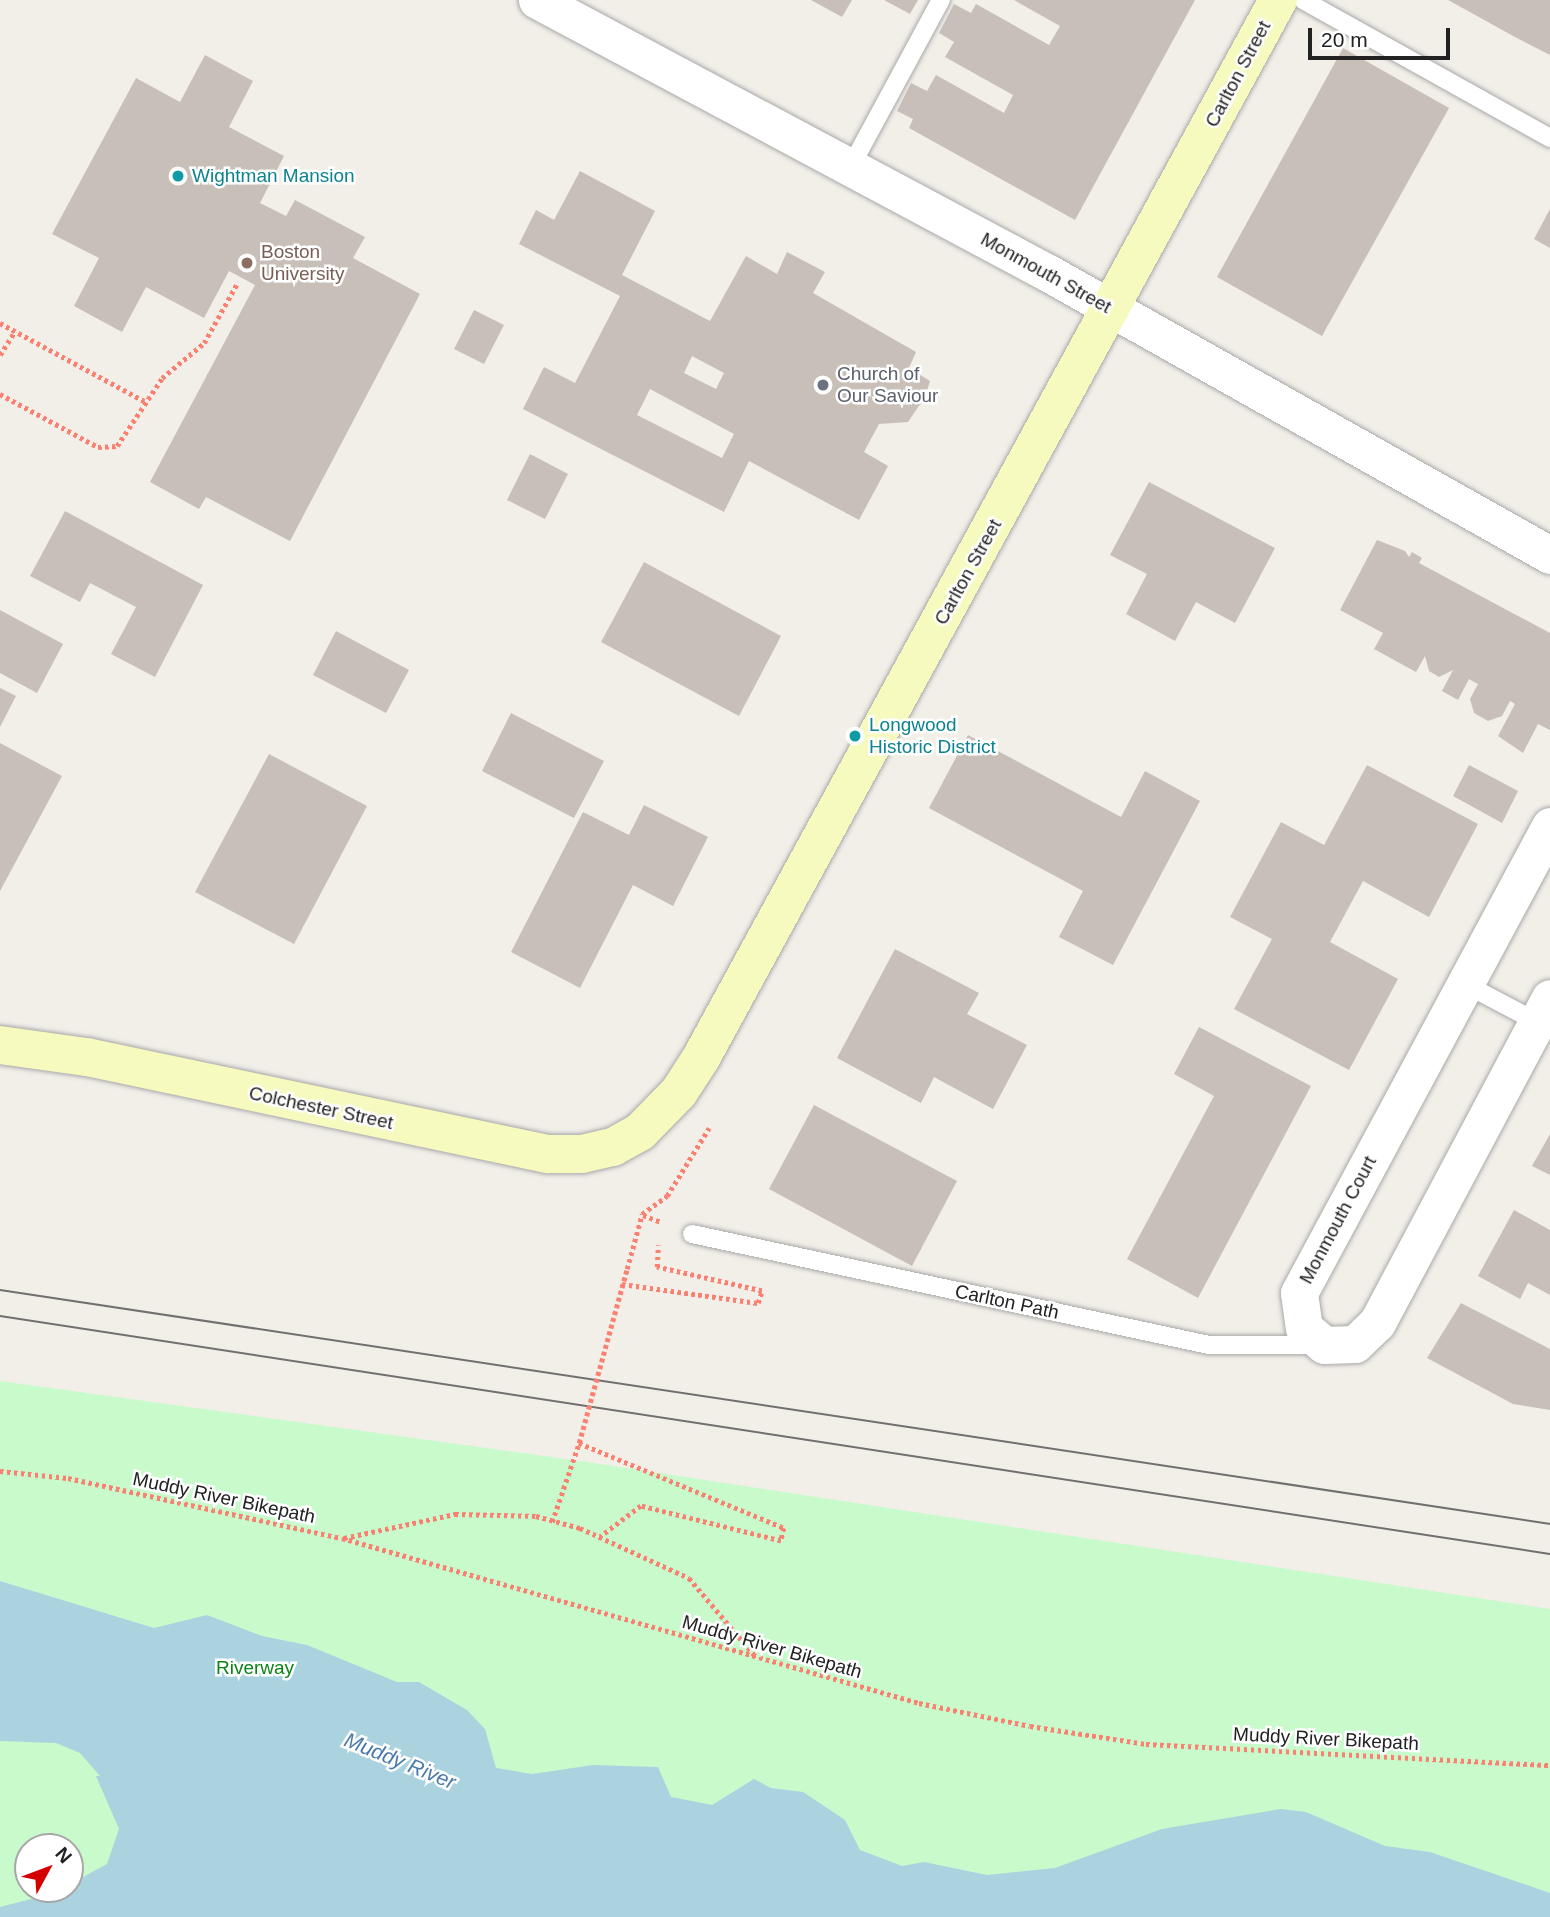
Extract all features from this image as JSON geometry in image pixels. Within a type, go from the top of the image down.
[{"type":"main road","name":"Carlton Street","points":[[640,1132],[679,1093],[701,1058],[1112,309],[1278,0]]},
{"type":"main road","name":"Colchester Street","points":[[0,1045],[87,1057],[548,1154],[582,1154],[613,1147],[640,1132]]},
{"type":"street","name":"Monmouth Street","points":[[537,0],[1112,309],[1550,555]]},
{"type":"street","name":"Monmouth Court","points":[[1324,1345],[1304,1328],[1299,1293],[1550,826]]},
{"type":"street","points":[[1324,1345],[1355,1344],[1377,1323],[1544,1010]]},
{"type":"lane","points":[[850,168],[941,0]]},
{"type":"lane","points":[[1303,0],[1550,138]]},
{"type":"lane","points":[[1465,984],[1544,1010]]},
{"type":"lane","name":"Carlton Path","points":[[692,1234],[1209,1345],[1324,1345]]},
{"type":"path","points":[[0,394],[106,449],[117,446],[144,401],[171,369],[204,343],[238,282]]},
{"type":"path","points":[[0,323],[144,401]]},
{"type":"path","points":[[0,355],[15,331]]},
{"type":"path","points":[[552,1522],[573,1469],[642,1214],[673,1189],[710,1126]]},
{"type":"path","points":[[622,1284],[758,1303],[762,1291],[657,1267],[661,1223]]},
{"type":"path","points":[[579,1443],[784,1528],[781,1541],[640,1506],[600,1537]]},
{"type":"path","name":"Muddy River Bikepath","points":[[0,1471],[68,1478],[342,1538],[919,1703],[1146,1744],[1550,1765]]},
{"type":"path","points":[[342,1538],[455,1514],[536,1516],[600,1537],[689,1578],[757,1657]]},
{"type":"green space","name":"Riverway","points":[[0,1381],[574,1460],[1550,1609],[1550,1917],[0,1917]]},
{"type":"water","name":"Muddy River","points":[[0,1581],[154,1628],[207,1615],[262,1636],[307,1645],[397,1682],[419,1682],[467,1710],[485,1729],[496,1768],[532,1774],[593,1765],[658,1767],[671,1797],[712,1805],[754,1779],[771,1788],[803,1792],[845,1820],[860,1850],[902,1866],[924,1862],[987,1875],[1055,1868],[1162,1829],[1281,1809],[1306,1812],[1385,1846],[1430,1852],[1550,1893],[1550,1917],[0,1917],[0,1907],[16,1903],[84,1903],[84,1876],[107,1864],[119,1829],[96,1776],[100,1776],[80,1753],[56,1743],[0,1741]]},
{"type":"building","points":[[811,0],[852,0],[842,17]]},
{"type":"building","points":[[884,0],[918,0],[910,14]]},
{"type":"building","points":[[1014,0],[1195,0],[1075,220],[909,128],[913,119],[897,111],[911,83],[927,91],[936,75],[1004,113],[1013,95],[945,57],[954,42],[939,33],[954,4],[971,13],[976,4],[1049,45],[1060,26]]},
{"type":"building","points":[[1448,0],[1550,0],[1550,55],[1515,37]]},
{"type":"building","points":[[1343,48],[1449,108],[1322,336],[1217,277]]},
{"type":"building","points":[[205,55],[253,81],[229,127],[284,156],[260,203],[286,216],[295,200],[365,237],[353,258],[420,294],[290,541],[206,497],[199,509],[150,482],[255,285],[229,271],[204,318],[146,287],[122,332],[74,306],[99,258],[52,234],[136,78],[180,102]]},
{"type":"building","points":[[580,171],[655,211],[622,275],[710,321],[746,256],[777,274],[787,252],[825,272],[813,293],[916,352],[909,368],[930,381],[925,397],[908,422],[879,424],[864,452],[888,466],[859,520],[749,461],[724,512],[523,409],[544,367],[575,383],[620,296],[519,244],[536,210],[554,220]],"holes":[[[692,356],[724,373],[716,389],[684,373]],[[650,389],[734,434],[722,458],[637,415]]]},
{"type":"building","points":[[1550,209],[1550,248],[1534,239]]},
{"type":"building","points":[[474,310],[504,325],[484,364],[454,349]]},
{"type":"building","points":[[530,454],[568,474],[545,519],[507,500]]},
{"type":"building","points":[[1149,482],[1275,548],[1235,623],[1196,602],[1175,641],[1126,614],[1147,574],[1110,555]]},
{"type":"building","points":[[65,511],[203,585],[155,677],[111,654],[136,607],[90,583],[80,602],[30,576]]},
{"type":"building","points":[[1377,540],[1405,551],[1409,557],[1412,552],[1422,558],[1419,563],[1550,633],[1550,730],[1538,724],[1523,753],[1498,736],[1515,704],[1510,701],[1502,716],[1488,721],[1474,713],[1470,699],[1478,684],[1469,679],[1458,700],[1442,691],[1453,670],[1439,677],[1429,671],[1425,656],[1416,672],[1374,649],[1383,633],[1340,610]]},
{"type":"building","points":[[644,562],[781,636],[739,716],[601,642]]},
{"type":"building","points":[[0,610],[63,644],[37,693],[0,673]]},
{"type":"building","points":[[336,631],[409,670],[386,713],[313,675]]},
{"type":"building","points":[[0,688],[16,696],[0,727]]},
{"type":"building","points":[[511,713],[604,761],[574,818],[482,771]]},
{"type":"building","points":[[968,735],[1121,817],[1145,771],[1200,801],[1113,965],[1059,937],[1083,891],[929,808]]},
{"type":"building","points":[[0,743],[62,776],[0,891]]},
{"type":"building","points":[[269,754],[367,806],[294,944],[195,892]]},
{"type":"building","points":[[1367,765],[1478,824],[1429,917],[1363,881],[1330,942],[1398,979],[1349,1070],[1234,1009],[1272,939],[1230,917],[1281,822],[1324,845]]},
{"type":"building","points":[[1469,765],[1518,791],[1502,823],[1453,796]]},
{"type":"building","points":[[644,805],[708,837],[673,906],[633,885],[580,988],[511,952],[583,812],[629,835]]},
{"type":"building","points":[[895,949],[979,993],[967,1014],[1027,1045],[993,1109],[934,1077],[921,1103],[837,1058]]},
{"type":"building","points":[[1199,1027],[1311,1086],[1198,1298],[1127,1259],[1214,1096],[1174,1074]]},
{"type":"building","points":[[814,1105],[957,1181],[912,1266],[769,1189]]},
{"type":"building","points":[[1550,1134],[1550,1175],[1532,1166]]},
{"type":"building","points":[[1514,1210],[1550,1230],[1550,1295],[1528,1283],[1520,1299],[1478,1276]]},
{"type":"building","points":[[1461,1303],[1550,1349],[1550,1410],[1513,1404],[1427,1358]]},
{"type":"tram line","points":[[0,1290],[1550,1524]]},
{"type":"tram line","points":[[0,1316],[1550,1554]]},
{"type":"place","name":"Wightman Mansion","points":[[178,176]]},
{"type":"place","name":"Boston University","points":[[247,263]]},
{"type":"place","name":"Church of Our Saviour","points":[[823,385]]},
{"type":"place","name":"Longwood Historic District","points":[[855,736]]}]
